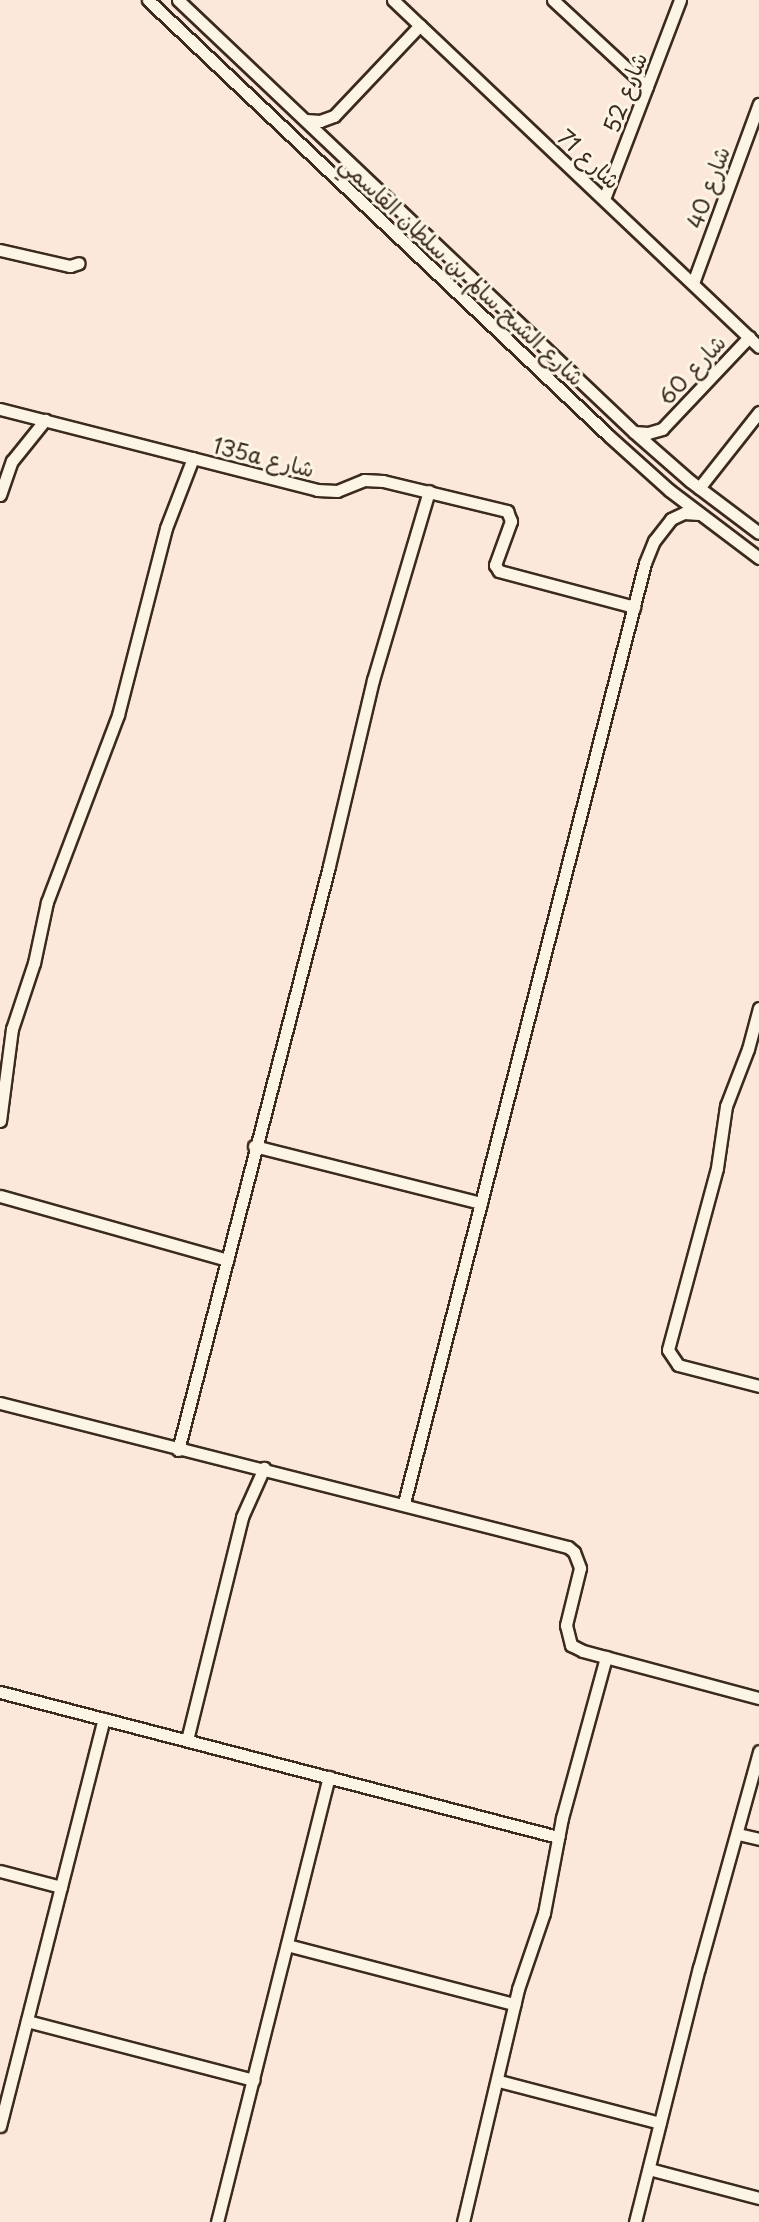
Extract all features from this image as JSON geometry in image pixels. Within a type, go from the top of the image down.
[{"type":"street","name":"شارع الشيخ سالم بن سلطان القاسمي","points":[[148,0],[669,490],[759,558]]},
{"type":"street","name":"شارع الشيخ سالم بن سلطان القاسمي","points":[[178,0],[660,456],[759,533]]},
{"type":"street","name":"شارع 71","points":[[393,0],[759,347]]},
{"type":"street","points":[[553,0],[647,87]]},
{"type":"street","name":"شارع 52","points":[[604,199],[680,0]]},
{"type":"street","points":[[305,120],[320,121],[334,116],[420,25]]},
{"type":"street","name":"شارع 40","points":[[693,283],[759,104]]},
{"type":"street","points":[[331,145],[334,116]]},
{"type":"street","points":[[0,250],[70,266],[79,263]]},
{"type":"street","points":[[460,295],[491,312],[498,311],[501,305]]},
{"type":"street","name":"شارع 60","points":[[634,432],[648,433],[662,429],[749,337]]},
{"type":"street","name":"135a شارع","points":[[0,409],[328,492],[373,480],[507,511],[511,521],[495,565],[499,571],[634,607]]},
{"type":"street","points":[[699,488],[759,412]]},
{"type":"street","points":[[0,495],[12,461],[45,420]]},
{"type":"street","name":"شارع 60","points":[[660,456],[662,429]]},
{"type":"street","points":[[0,1121],[6,1028],[34,963],[52,884],[118,715],[166,528],[193,458]]},
{"type":"street","points":[[404,1503],[650,548],[671,519],[674,504],[669,490]]},
{"type":"street","points":[[178,1450],[254,1146],[294,1003],[373,680],[429,491]]},
{"type":"street","points":[[671,519],[684,513],[699,514]]},
{"type":"street","points":[[759,1008],[726,1106],[717,1168],[668,1350],[678,1365],[759,1386]]},
{"type":"street","points":[[254,1146],[481,1203]]},
{"type":"street","points":[[0,1196],[227,1260]]},
{"type":"street","points":[[0,1403],[568,1547],[574,1552],[580,1568],[566,1625],[567,1639],[577,1649],[759,1698]]},
{"type":"street","points":[[187,1740],[242,1517],[264,1468]]},
{"type":"street","points":[[463,2222],[499,2081],[514,2004],[544,1913],[558,1837],[606,1657]]},
{"type":"street","points":[[0,1692],[558,1837]]},
{"type":"street","points":[[0,2126],[104,1719]]},
{"type":"street","points":[[635,2222],[699,1968],[759,1751]]},
{"type":"street","points":[[217,2222],[329,1777]]},
{"type":"street","points":[[738,1834],[759,1839]]},
{"type":"street","points":[[0,1871],[61,1887]]},
{"type":"street","points":[[287,1945],[514,2004]]},
{"type":"street","points":[[27,2021],[253,2080]]},
{"type":"street","points":[[499,2081],[660,2123]]},
{"type":"street","points":[[649,2169],[759,2198]]}]
